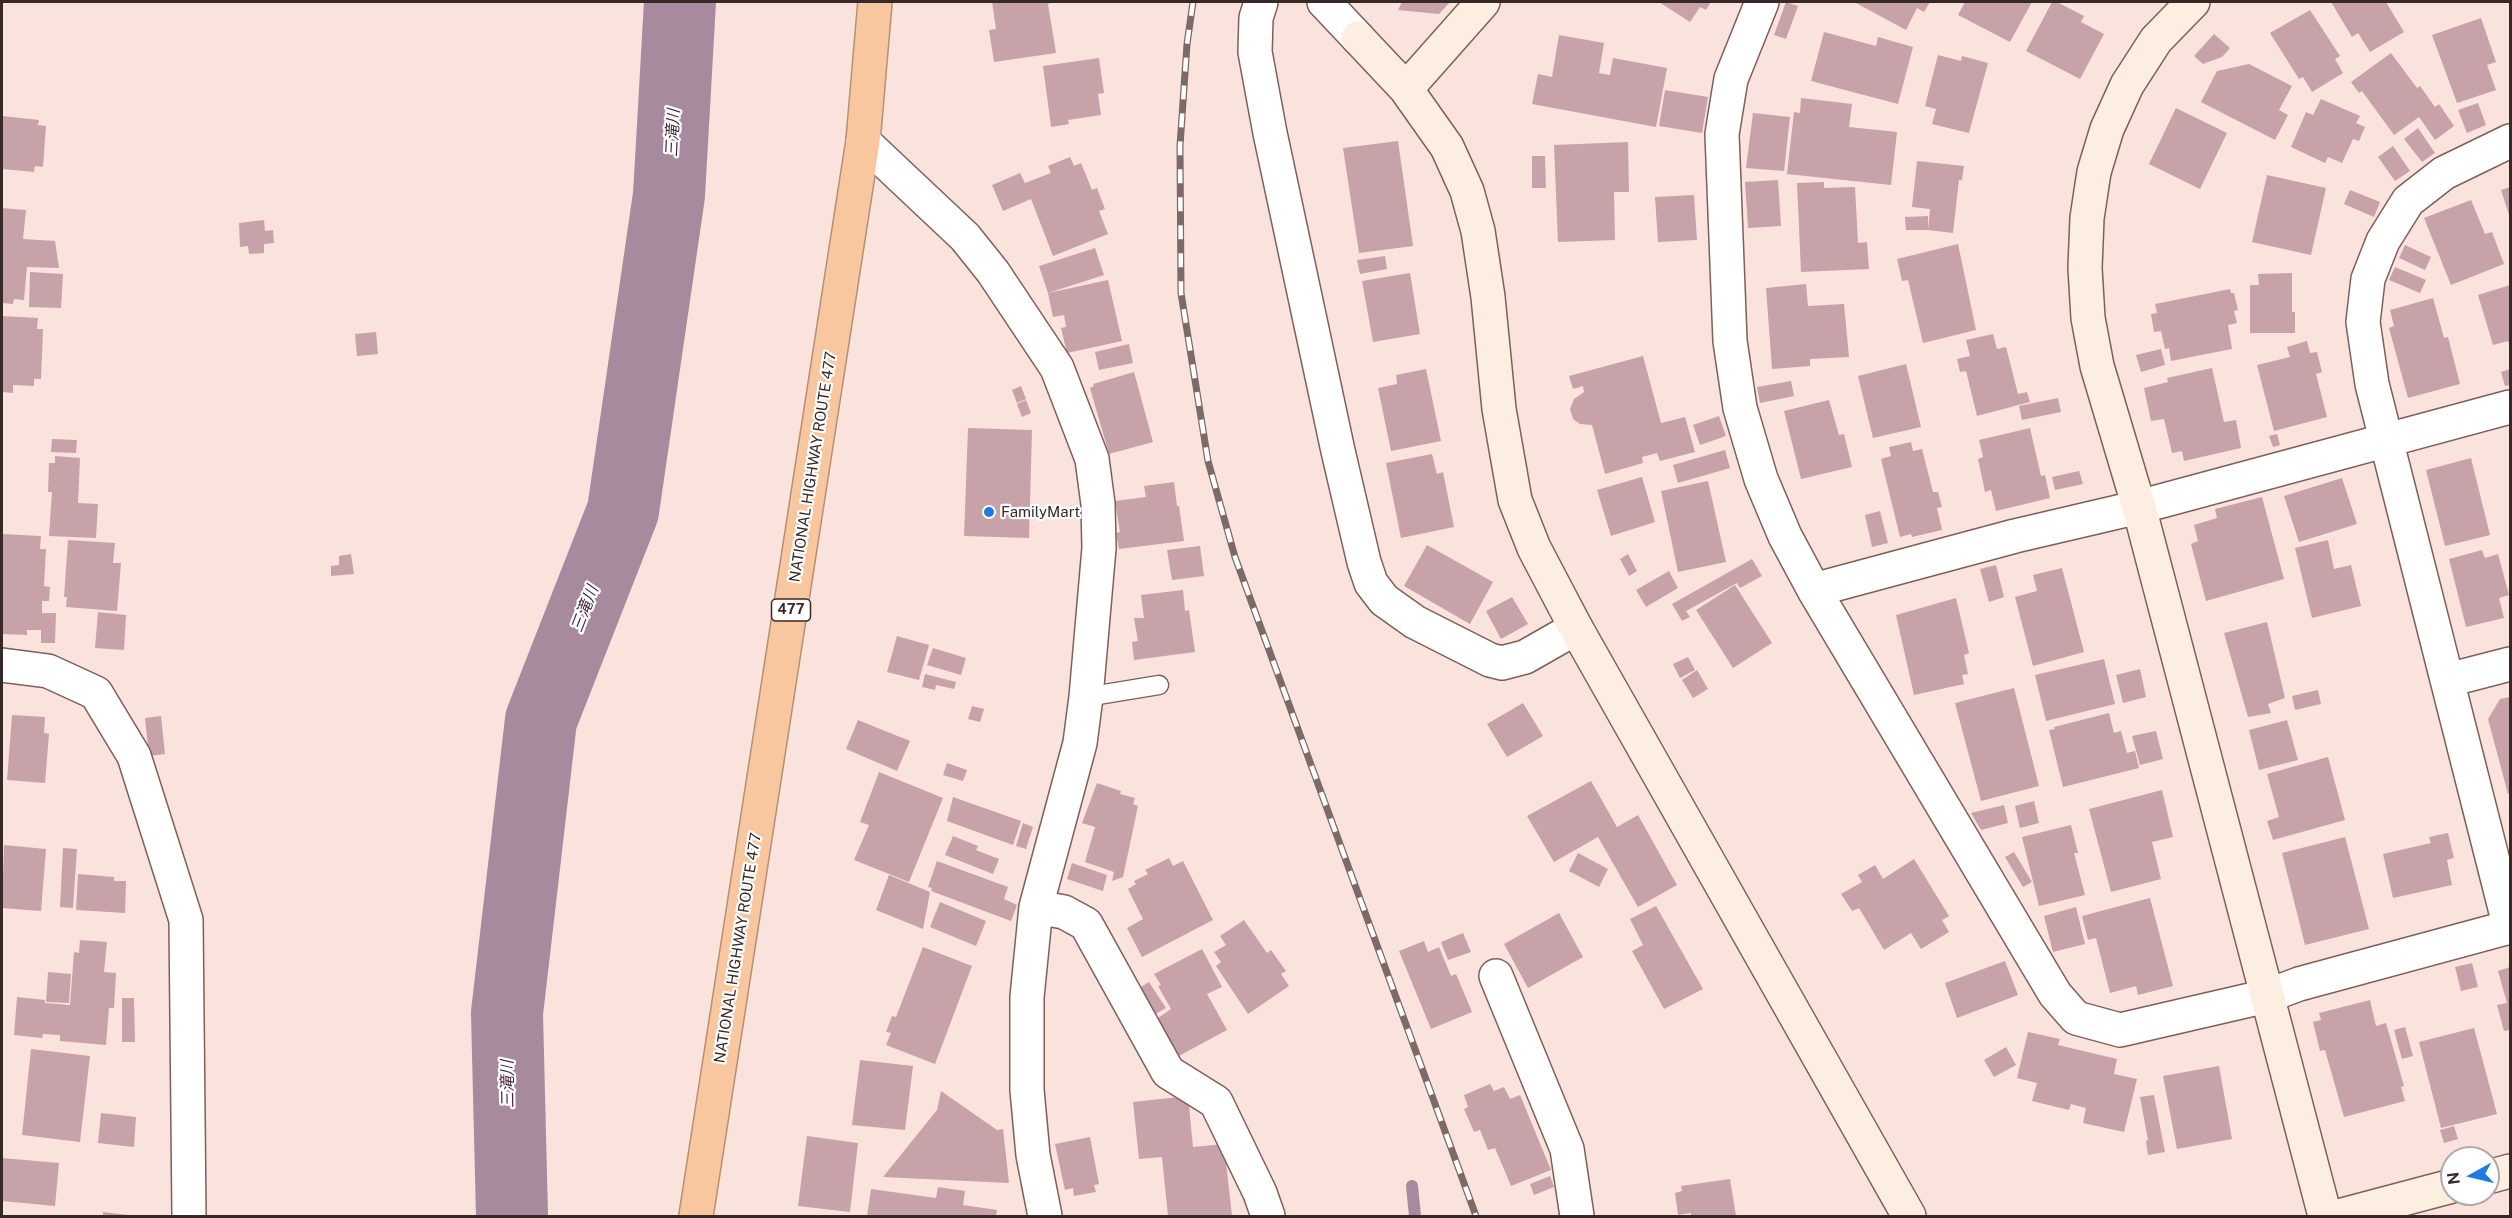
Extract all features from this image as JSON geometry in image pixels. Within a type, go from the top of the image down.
[{"type":"highway","name":"NATIONAL HIGHWAY ROUTE 477","points":[[696,1216],[863,141],[876,2]]},
{"type":"street","points":[[1261,2],[1256,18],[1255,52],[1270,133],[1338,451],[1371,583],[1384,600],[1416,622],[1490,660],[1502,663],[1525,657],[1576,628]]},
{"type":"street","points":[[1324,2],[1406,89],[1447,147],[1467,191],[1479,242],[1488,297],[1499,409],[1515,500],[1534,548],[1576,628],[1909,1211]]},
{"type":"street","points":[[1406,89],[1483,2]]},
{"type":"street","points":[[1762,2],[1731,79],[1722,134],[1730,341],[1740,408],[1761,479],[1785,536],[1814,590],[2055,994],[2076,1018],[2120,1030],[2267,996],[2299,984],[2510,928],[2372,384],[2363,322],[2368,279],[2383,241],[2408,201],[2444,173],[2511,141]]},
{"type":"street","points":[[2193,2],[2156,40],[2127,85],[2107,129],[2094,172],[2087,218],[2085,268],[2088,318],[2097,366],[2139,507],[2325,1216]]},
{"type":"street","points":[[863,141],[965,237],[1031,328],[1057,368],[1092,459],[1098,504],[1099,548],[1086,697],[1080,743],[1036,907],[1027,997],[1027,1090],[1033,1155],[1045,1216]]},
{"type":"street","points":[[1814,590],[2015,536],[2139,507],[2511,407]]},
{"type":"street","points":[[2448,680],[2511,664]]},
{"type":"street","points":[[2,665],[48,671],[96,693],[134,756],[186,920],[189,1216]]},
{"type":"street","points":[[1036,907],[1064,912],[1086,924],[1168,1072],[1216,1102],[1260,1192],[1268,1216]]},
{"type":"street","points":[[1496,976],[1567,1149],[1577,1216]]},
{"type":"street","points":[[2339,1216],[2440,1189]]},
{"type":"lane","points":[[1086,697],[1159,685]]},
{"type":"building","points":[[992,2],[1053,2],[1048,4],[1056,53],[994,62],[989,30],[996,29]]},
{"type":"building","points":[[1402,2],[1450,2],[1439,14],[1398,10]]},
{"type":"building","points":[[1659,2],[1711,2],[1706,10],[1700,7],[1690,22]]},
{"type":"building","points":[[1786,2],[1798,6],[1786,39],[1774,35]]},
{"type":"building","points":[[1854,2],[1930,2],[1924,12],[1917,8],[1906,30]]},
{"type":"building","points":[[1965,2],[2032,2],[2010,42],[1958,15]]},
{"type":"building","points":[[2052,2],[2057,2],[2084,16],[2081,22],[2104,34],[2080,79],[2026,51]]},
{"type":"building","points":[[2331,2],[2386,2],[2404,32],[2370,52],[2358,33],[2352,37]]},
{"type":"building","points":[[2310,10],[2340,56],[2335,59],[2343,73],[2312,92],[2303,77],[2299,79],[2270,33]]},
{"type":"building","points":[[2481,18],[2496,62],[2487,65],[2496,90],[2457,103],[2432,35]]},
{"type":"building","points":[[1824,32],[1876,46],[1878,37],[1913,47],[1898,104],[1811,81]]},
{"type":"building","points":[[2214,34],[2230,48],[2222,57],[2203,64],[2194,56]]},
{"type":"building","points":[[1559,35],[1604,43],[1599,73],[1610,75],[1613,58],[1667,68],[1656,127],[1532,104],[1538,74],[1552,77]]},
{"type":"building","points":[[2391,53],[2417,88],[2420,86],[2435,107],[2439,104],[2454,126],[2435,140],[2419,117],[2394,135],[2362,91],[2359,93],[2351,82]]},
{"type":"building","points":[[1938,55],[1961,61],[1962,56],[1988,63],[1969,133],[1932,124],[1936,109],[1925,106]]},
{"type":"building","points":[[1099,58],[1104,93],[1098,94],[1101,115],[1068,120],[1069,124],[1051,127],[1043,66]]},
{"type":"building","points":[[2249,64],[2292,86],[2279,110],[2288,115],[2275,140],[2201,102],[2217,71]]},
{"type":"building","points":[[1665,90],[1708,97],[1702,133],[1659,126]]},
{"type":"building","points":[[1801,98],[1852,104],[1849,127],[1897,132],[1891,185],[1787,174],[1794,112],[1800,113]]},
{"type":"building","points":[[2321,99],[2360,116],[2356,123],[2365,127],[2359,141],[2353,139],[2342,163],[2328,157],[2325,163],[2291,147],[2306,112],[2313,115]]},
{"type":"building","points":[[2478,103],[2486,125],[2467,133],[2458,110]]},
{"type":"building","points":[[2176,108],[2227,133],[2200,189],[2149,164]]},
{"type":"building","points":[[1753,113],[1790,117],[1784,171],[1746,168]]},
{"type":"building","points":[[2,116],[39,120],[38,125],[46,126],[43,167],[35,166],[34,172],[2,169]]},
{"type":"building","points":[[2418,128],[2435,153],[2422,162],[2404,139]]},
{"type":"building","points":[[1398,141],[1413,246],[1359,253],[1343,148]]},
{"type":"building","points":[[1628,142],[1629,192],[1614,192],[1615,240],[1558,242],[1554,145]]},
{"type":"building","points":[[2393,146],[2410,171],[2395,181],[2378,157]]},
{"type":"building","points":[[1532,156],[1545,156],[1546,188],[1532,188]]},
{"type":"building","points":[[1070,157],[1074,166],[1081,163],[1092,190],[1097,188],[1105,209],[1099,211],[1108,234],[1053,256],[1031,199],[1003,211],[992,185],[1020,173],[1025,183],[1051,173],[1048,166]]},
{"type":"building","points":[[1917,161],[1964,166],[1962,180],[1959,180],[1953,233],[1928,230],[1930,209],[1912,207]]},
{"type":"building","points":[[2267,175],[2326,188],[2311,255],[2252,242]]},
{"type":"building","points":[[1778,180],[1781,226],[1748,228],[1745,182]]},
{"type":"building","points":[[1824,182],[1824,188],[1855,187],[1858,243],[1867,242],[1869,269],[1801,272],[1797,183]]},
{"type":"building","points":[[2510,187],[2510,218],[2501,190]]},
{"type":"building","points":[[2350,190],[2380,202],[2374,217],[2344,204]]},
{"type":"building","points":[[1694,195],[1697,240],[1658,242],[1655,197]]},
{"type":"building","points":[[2471,200],[2485,234],[2492,232],[2504,264],[2451,285],[2424,218]]},
{"type":"building","points":[[2,208],[26,210],[23,239],[55,241],[59,268],[27,267],[24,300],[14,299],[13,304],[2,303]]},
{"type":"building","points":[[1928,216],[1928,230],[1906,230],[1905,217]]},
{"type":"building","points":[[264,220],[265,231],[273,230],[274,243],[264,244],[264,253],[249,254],[248,246],[240,247],[239,223]]},
{"type":"building","points":[[1958,244],[1976,330],[1923,343],[1908,280],[1902,281],[1897,259]]},
{"type":"building","points":[[2405,245],[2431,257],[2425,270],[2399,258]]},
{"type":"building","points":[[1095,248],[1104,275],[1048,293],[1039,266]]},
{"type":"building","points":[[1385,256],[1387,269],[1360,274],[1357,260]]},
{"type":"building","points":[[2395,267],[2426,280],[2420,293],[2389,280]]},
{"type":"building","points":[[30,272],[63,274],[61,308],[29,307]]},
{"type":"building","points":[[1410,273],[1420,334],[1373,342],[1362,281]]},
{"type":"building","points":[[2292,273],[2292,312],[2295,312],[2295,333],[2250,333],[2250,285],[2259,285],[2258,274]]},
{"type":"building","points":[[1108,280],[1122,341],[1067,353],[1061,328],[1066,327],[1064,315],[1053,317],[1048,293]]},
{"type":"building","points":[[1806,284],[1808,306],[1844,304],[1849,357],[1810,359],[1810,366],[1772,369],[1766,288]]},
{"type":"building","points":[[2510,285],[2510,346],[2508,341],[2493,345],[2478,295]]},
{"type":"building","points":[[2230,289],[2231,293],[2234,293],[2238,310],[2234,311],[2237,323],[2228,325],[2232,349],[2171,361],[2169,348],[2165,349],[2161,331],[2154,332],[2151,314],[2157,313],[2155,304]]},
{"type":"building","points":[[2433,298],[2444,338],[2448,337],[2460,384],[2408,398],[2389,328],[2394,326],[2390,310]]},
{"type":"building","points":[[2,316],[38,318],[37,329],[43,329],[41,379],[34,379],[34,386],[13,385],[13,393],[2,392]]},
{"type":"building","points":[[376,332],[378,354],[357,356],[355,334]]},
{"type":"building","points":[[1993,334],[1997,349],[2006,347],[2018,394],[2027,392],[2030,402],[1977,416],[1966,371],[1960,372],[1957,359],[1970,356],[1966,340]]},
{"type":"building","points":[[2307,341],[2310,353],[2317,352],[2322,372],[2316,374],[2327,417],[2274,431],[2257,365],[2290,357],[2287,347]]},
{"type":"building","points":[[1129,344],[1133,363],[1099,370],[1095,352]]},
{"type":"building","points":[[2161,349],[2165,365],[2141,372],[2136,355]]},
{"type":"building","points":[[1643,356],[1661,423],[1685,417],[1695,452],[1660,461],[1657,453],[1642,457],[1643,463],[1605,474],[1592,425],[1580,424],[1573,419],[1570,409],[1574,399],[1584,392],[1583,386],[1573,389],[1569,376]]},
{"type":"building","points":[[1906,364],[1921,427],[1873,438],[1858,376]]},
{"type":"building","points":[[2212,368],[2224,422],[2236,420],[2241,448],[2184,461],[2182,451],[2172,453],[2164,419],[2151,421],[2144,388],[2168,382],[2167,378]]},
{"type":"building","points":[[1426,369],[1441,441],[1391,451],[1378,388],[1397,384],[1396,375]]},
{"type":"building","points":[[2510,369],[2510,385],[2505,386],[2501,372]]},
{"type":"building","points":[[1134,372],[1153,442],[1109,454],[1090,388],[1094,386],[1093,384]]},
{"type":"building","points":[[1791,381],[1794,396],[1760,403],[1757,387]]},
{"type":"building","points":[[1021,386],[1026,399],[1017,403],[1012,390]]},
{"type":"building","points":[[2058,398],[2061,412],[2022,420],[2019,406]]},
{"type":"building","points":[[1026,400],[1031,413],[1022,417],[1017,404]]},
{"type":"building","points":[[1829,400],[1839,435],[1844,434],[1852,467],[1801,479],[1784,411]]},
{"type":"building","points":[[1719,416],[1726,436],[1700,445],[1693,425]]},
{"type":"building","points":[[968,428],[1032,430],[1029,538],[964,536]]},
{"type":"building","points":[[2030,428],[2041,476],[2045,475],[2050,498],[1996,511],[1991,490],[1985,492],[1978,459],[1983,457],[1979,440]]},
{"type":"building","points":[[2277,434],[2280,445],[2273,447],[2269,436]]},
{"type":"building","points":[[52,439],[77,440],[76,453],[51,452]]},
{"type":"building","points":[[1911,442],[1913,451],[1922,449],[1933,492],[1938,492],[1942,507],[1937,508],[1942,530],[1912,537],[1911,534],[1900,537],[1881,459],[1891,456],[1889,447]]},
{"type":"building","points":[[1725,450],[1730,468],[1678,483],[1673,465]]},
{"type":"building","points":[[1432,454],[1437,474],[1443,472],[1454,527],[1401,538],[1386,463]]},
{"type":"building","points":[[55,456],[80,458],[78,503],[98,504],[96,538],[49,536],[52,492],[48,492],[49,463],[55,463]]},
{"type":"building","points":[[2471,458],[2490,535],[2445,546],[2426,470]]},
{"type":"building","points":[[2079,471],[2083,484],[2055,490],[2052,477]]},
{"type":"building","points":[[1642,477],[1655,522],[1611,536],[1597,490]]},
{"type":"building","points":[[2342,478],[2357,524],[2299,542],[2284,496]]},
{"type":"building","points":[[1708,481],[1726,562],[1678,572],[1661,491]]},
{"type":"building","points":[[1174,482],[1184,541],[1119,549],[1116,533],[1120,532],[1115,501],[1146,497],[1144,486]]},
{"type":"building","points":[[2262,497],[2284,579],[2206,601],[2191,544],[2198,541],[2194,525],[2217,518],[2215,509]]},
{"type":"building","points":[[1880,511],[1888,543],[1872,547],[1865,515]]},
{"type":"building","points":[[2,534],[41,536],[40,549],[46,549],[44,586],[50,587],[49,601],[42,601],[42,613],[56,613],[55,643],[41,643],[41,630],[27,630],[27,635],[2,634]]},
{"type":"building","points":[[68,540],[115,543],[113,563],[121,563],[117,611],[66,607],[67,597],[64,597]]},
{"type":"building","points":[[2328,540],[2334,569],[2351,565],[2361,606],[2312,618],[2295,548]]},
{"type":"building","points":[[1427,545],[1493,582],[1470,624],[1404,586]]},
{"type":"building","points":[[1200,546],[1204,576],[1172,580],[1167,550]]},
{"type":"building","points":[[2482,550],[2485,558],[2498,554],[2509,595],[2499,598],[2504,618],[2466,627],[2449,559]]},
{"type":"building","points":[[351,554],[354,574],[331,576],[331,566],[339,565],[339,556]]},
{"type":"building","points":[[1628,554],[1637,571],[1629,576],[1620,559]]},
{"type":"building","points":[[1752,559],[1762,576],[1740,588],[1737,583],[1686,611],[1690,617],[1682,621],[1672,604]]},
{"type":"building","points":[[1996,565],[2004,597],[1989,602],[1980,569]]},
{"type":"building","points":[[2062,568],[2084,652],[2033,666],[2015,597],[2037,591],[2033,575]]},
{"type":"building","points":[[1669,571],[1678,588],[1646,607],[1636,590]]},
{"type":"building","points":[[1735,585],[1772,643],[1733,668],[1696,610]]},
{"type":"building","points":[[1183,590],[1185,611],[1189,610],[1195,652],[1134,660],[1132,642],[1138,641],[1134,618],[1144,618],[1141,595]]},
{"type":"building","points":[[1512,597],[1528,624],[1501,639],[1486,611]]},
{"type":"building","points":[[1956,598],[1969,653],[1964,655],[1968,674],[1962,675],[1964,684],[1914,695],[1896,615]]},
{"type":"building","points":[[98,612],[126,615],[124,650],[95,648]]},
{"type":"building","points":[[2267,622],[2285,698],[2268,704],[2271,713],[2248,717],[2224,633]]},
{"type":"building","points":[[897,636],[929,645],[919,680],[887,672]]},
{"type":"building","points":[[933,648],[966,658],[961,675],[927,665]]},
{"type":"building","points":[[1688,657],[1695,670],[1680,678],[1673,664]]},
{"type":"building","points":[[2104,659],[2115,704],[2046,721],[2035,675]]},
{"type":"building","points":[[2140,669],[2146,697],[2123,703],[2116,675]]},
{"type":"building","points":[[1697,670],[1708,689],[1693,698],[1682,680]]},
{"type":"building","points":[[925,674],[956,682],[954,689],[936,685],[935,690],[922,687]]},
{"type":"building","points":[[2014,688],[2039,786],[1981,801],[1955,703]]},
{"type":"building","points":[[2318,690],[2321,704],[2295,710],[2292,696]]},
{"type":"building","points":[[2510,697],[2510,793],[2508,794],[2488,719],[2500,699]]},
{"type":"building","points":[[1523,703],[1543,736],[1507,757],[1487,724]]},
{"type":"building","points":[[972,706],[984,709],[980,722],[968,719]]},
{"type":"building","points":[[2109,713],[2114,733],[2121,731],[2127,753],[2135,751],[2139,768],[2063,787],[2049,730]]},
{"type":"building","points":[[12,715],[45,717],[44,733],[49,734],[45,783],[7,780]]},
{"type":"building","points":[[161,716],[165,754],[149,756],[145,718]]},
{"type":"building","points":[[858,720],[910,741],[897,771],[846,749]]},
{"type":"building","points":[[2287,720],[2298,760],[2259,770],[2249,730]]},
{"type":"building","points":[[2156,731],[2163,759],[2140,765],[2132,736]]},
{"type":"building","points":[[2328,757],[2345,820],[2273,840],[2267,821],[2279,817],[2267,774]]},
{"type":"building","points":[[947,763],[967,770],[963,781],[943,775]]},
{"type":"building","points":[[879,772],[943,798],[909,882],[854,860],[869,825],[860,822]]},
{"type":"building","points":[[1591,781],[1617,827],[1638,815],[1677,885],[1638,907],[1598,837],[1554,862],[1527,816]]},
{"type":"building","points":[[1097,783],[1135,798],[1133,804],[1138,806],[1123,877],[1112,881],[1114,872],[1085,862],[1095,827],[1082,823]]},
{"type":"building","points":[[2162,790],[2173,837],[2152,842],[2161,879],[2111,892],[2089,809]]},
{"type":"building","points":[[953,797],[1021,821],[1013,845],[947,821]]},
{"type":"building","points":[[2034,801],[2039,823],[2020,828],[2015,806]]},
{"type":"building","points":[[2004,805],[2008,823],[1981,830],[1971,813]]},
{"type":"building","points":[[1023,823],[1033,827],[1026,849],[1016,846]]},
{"type":"building","points":[[2071,825],[2078,853],[2074,853],[2085,895],[2039,906],[2022,837]]},
{"type":"building","points":[[2448,833],[2454,858],[2447,860],[2452,885],[2393,898],[2383,854],[2431,843],[2429,837]]},
{"type":"building","points":[[953,836],[978,846],[976,850],[999,859],[993,874],[945,855]]},
{"type":"building","points":[[2345,837],[2369,929],[2305,945],[2282,853]]},
{"type":"building","points":[[4,845],[46,849],[41,911],[2,908]]},
{"type":"building","points":[[63,848],[77,849],[73,908],[60,907]]},
{"type":"building","points":[[2014,852],[2032,882],[2023,887],[2005,857]]},
{"type":"building","points":[[1578,853],[1608,869],[1599,887],[1569,871]]},
{"type":"building","points":[[1169,858],[1173,866],[1183,861],[1213,920],[1142,957],[1127,928],[1143,919],[1128,889],[1136,884],[1134,881],[1148,874],[1145,870]]},
{"type":"building","points":[[1914,859],[1949,916],[1942,920],[1949,932],[1921,949],[1911,933],[1884,950],[1859,908],[1852,911],[1841,894],[1862,882],[1858,875],[1875,865],[1883,879]]},
{"type":"building","points":[[937,861],[1008,887],[1004,899],[1017,905],[1011,921],[931,891],[932,888],[928,887]]},
{"type":"building","points":[[1072,863],[1107,875],[1103,891],[1067,879]]},
{"type":"building","points":[[78,874],[114,877],[114,881],[126,881],[125,913],[76,910]]},
{"type":"building","points":[[889,875],[930,892],[923,929],[876,910]]},
{"type":"building","points":[[2150,898],[2173,986],[2138,995],[2136,986],[2110,993],[2096,938],[2088,940],[2082,916]]},
{"type":"building","points":[[940,902],[986,921],[976,946],[930,927]]},
{"type":"building","points":[[1656,906],[1703,989],[1664,1009],[1632,951],[1643,945],[1630,919]]},
{"type":"building","points":[[2076,907],[2085,944],[2053,952],[2044,916]]},
{"type":"building","points":[[1559,913],[1583,957],[1528,988],[1504,944]]},
{"type":"building","points":[[1244,920],[1267,953],[1271,950],[1286,971],[1281,974],[1289,986],[1248,1014],[1216,966],[1221,962],[1214,952],[1226,945],[1220,936]]},
{"type":"building","points":[[1463,933],[1471,952],[1448,960],[1441,942]]},
{"type":"building","points":[[80,940],[107,942],[104,972],[116,973],[114,1008],[109,1008],[106,1045],[60,1041],[60,1035],[43,1034],[42,1038],[14,1035],[17,997],[70,1005],[74,952],[79,953]]},
{"type":"building","points":[[1424,941],[1428,952],[1439,947],[1451,976],[1456,974],[1472,1012],[1431,1029],[1399,951]]},
{"type":"building","points":[[923,947],[972,966],[935,1064],[886,1045],[891,1033],[886,1032],[892,1016],[896,1017]]},
{"type":"building","points":[[1202,949],[1222,987],[1207,994],[1227,1030],[1175,1058],[1155,1020],[1171,1009],[1154,974]]},
{"type":"building","points":[[2005,961],[2018,995],[1957,1018],[1945,983]]},
{"type":"building","points":[[2472,963],[2478,987],[2461,991],[2455,967]]},
{"type":"building","points":[[2510,967],[2510,1030],[2504,1031],[2497,1005],[2507,1003],[2498,971]]},
{"type":"building","points":[[48,972],[71,974],[69,1003],[46,1002]]},
{"type":"building","points":[[1149,982],[1166,1008],[1152,1016],[1136,990]]},
{"type":"building","points":[[122,998],[134,998],[135,1042],[122,1042]]},
{"type":"building","points":[[2370,1000],[2376,1026],[2386,1023],[2404,1086],[2401,1087],[2405,1101],[2344,1117],[2325,1050],[2320,1051],[2313,1022],[2321,1020],[2319,1013]]},
{"type":"building","points":[[2405,1027],[2413,1056],[2402,1059],[2394,1030]]},
{"type":"building","points":[[2474,1028],[2497,1114],[2441,1128],[2419,1042]]},
{"type":"building","points":[[2028,1032],[2060,1039],[2058,1045],[2117,1059],[2114,1074],[2137,1079],[2124,1132],[2083,1123],[2086,1108],[2071,1104],[2069,1110],[2032,1101],[2037,1083],[2017,1078]]},
{"type":"building","points":[[2006,1047],[2016,1065],[1994,1077],[1984,1060]]},
{"type":"building","points":[[31,1049],[90,1056],[80,1142],[22,1135]]},
{"type":"building","points":[[860,1060],[913,1066],[905,1130],[852,1125]]},
{"type":"building","points":[[2219,1066],[2232,1139],[2177,1149],[2163,1076]]},
{"type":"building","points":[[1490,1084],[1494,1091],[1504,1087],[1510,1099],[1520,1095],[1551,1170],[1511,1186],[1495,1148],[1488,1150],[1480,1130],[1474,1132],[1464,1109],[1468,1107],[1464,1095]]},
{"type":"building","points":[[941,1091],[997,1130],[1003,1129],[1009,1183],[883,1177],[937,1110]]},
{"type":"building","points":[[2154,1095],[2165,1152],[2148,1155],[2146,1141],[2148,1140],[2140,1097]]},
{"type":"building","points":[[1188,1096],[1193,1147],[1224,1144],[1232,1216],[1168,1216],[1162,1157],[1139,1159],[1133,1102]]},
{"type":"building","points":[[101,1113],[136,1117],[134,1147],[98,1143]]},
{"type":"building","points":[[2454,1126],[2458,1139],[2444,1143],[2440,1130]]},
{"type":"building","points":[[807,1136],[858,1143],[850,1212],[798,1206]]},
{"type":"building","points":[[1090,1137],[1099,1184],[1094,1185],[1096,1192],[1074,1196],[1073,1188],[1065,1190],[1055,1144]]},
{"type":"building","points":[[2,1158],[59,1163],[55,1206],[2,1201]]},
{"type":"building","points":[[1550,1176],[1554,1187],[1534,1195],[1530,1184]]},
{"type":"building","points":[[1730,1179],[1736,1216],[1691,1216],[1691,1213],[1678,1215],[1675,1193],[1682,1191],[1681,1186]]},
{"type":"building","points":[[938,1187],[965,1191],[963,1205],[997,1210],[996,1216],[867,1216],[871,1189],[936,1198]]},
{"type":"building","points":[[103,1212],[129,1215],[129,1216],[103,1216]]},
{"type":"waterway","name":"三滝川","points":[[512,1216],[507,1013],[541,720],[623,511],[669,195],[680,2]]},
{"type":"waterway","points":[[1412,1186],[1415,1216]]},
{"type":"railway","points":[[1193,2],[1187,44],[1180,146],[1181,293],[1208,461],[1235,557],[1476,1216]]},
{"type":"place","name":"FamilyMart","points":[[989,512]]}]
